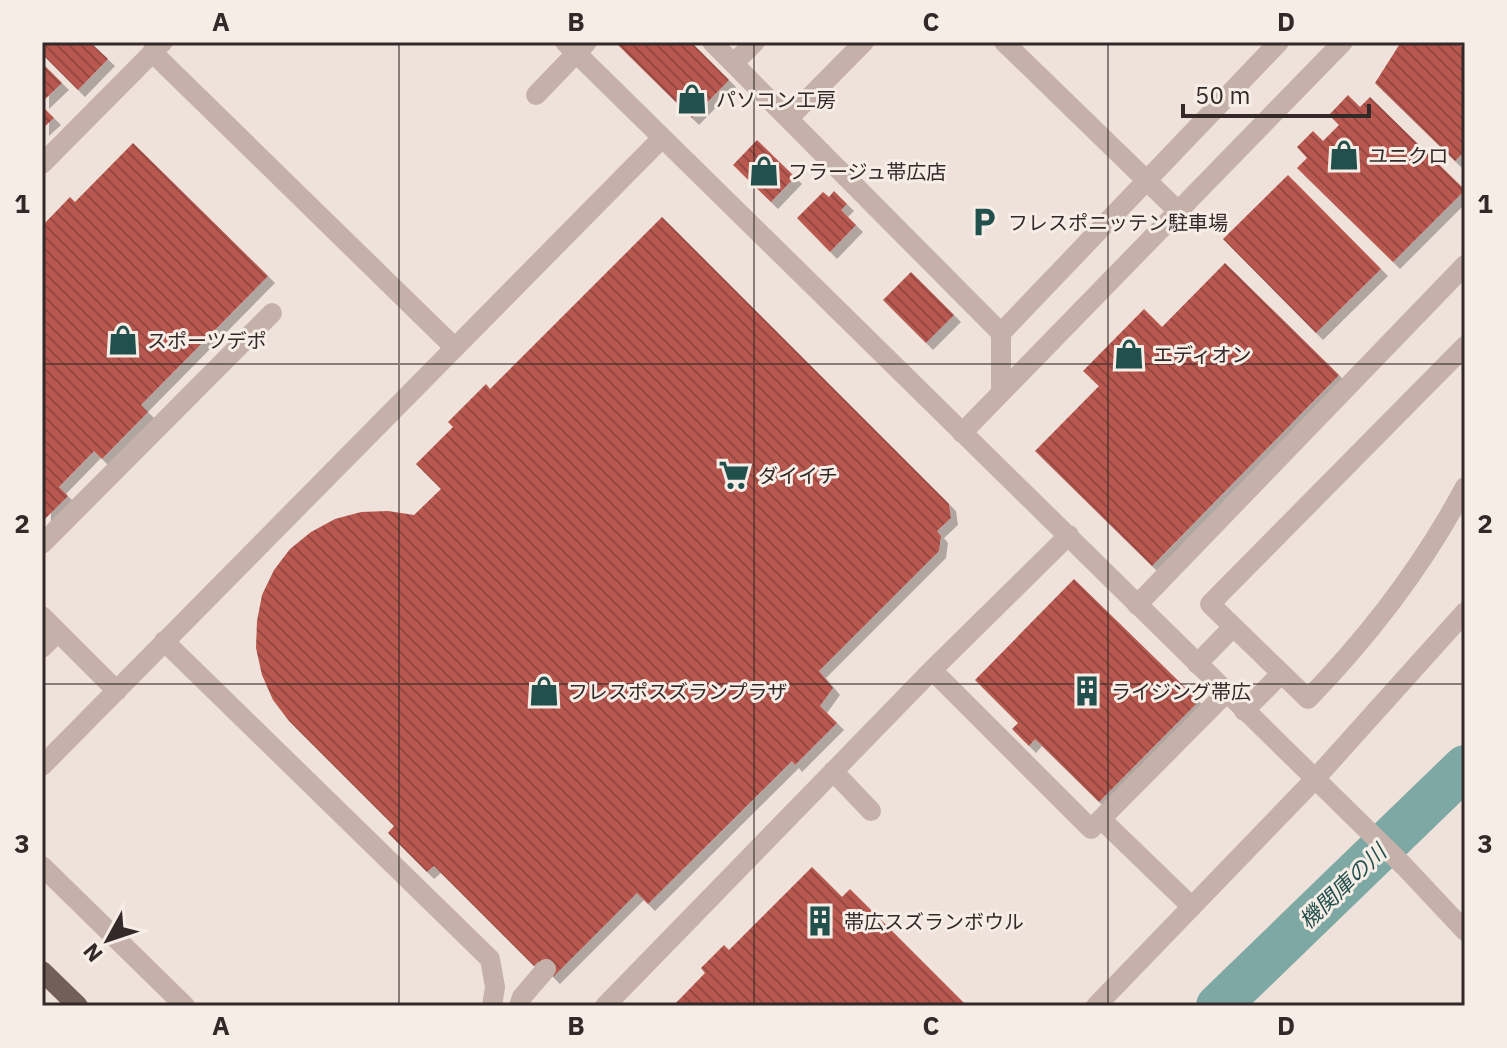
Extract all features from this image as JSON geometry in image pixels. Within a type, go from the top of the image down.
[{"type":"main road","points":[[42,971],[78,1006]]},
{"type":"street","points":[[712,42],[790,117],[1001,333]]},
{"type":"street","points":[[734,63],[755,42]]},
{"type":"street","points":[[790,117],[864,42]]},
{"type":"street","points":[[1004,42],[1178,211]]},
{"type":"street","points":[[1001,393],[1001,333],[1279,42]]},
{"type":"street","points":[[962,433],[1343,42]]},
{"type":"street","points":[[536,95],[576,45],[662,138],[1069,535],[1404,866],[1465,931]]},
{"type":"street","points":[[42,164],[158,47],[454,347]]},
{"type":"street","points":[[42,766],[662,138]]},
{"type":"street","points":[[1137,605],[1465,265]]},
{"type":"street","points":[[42,544],[272,313]]},
{"type":"street","points":[[1465,346],[1210,604],[1308,699],[1349,657],[1397,596],[1424,559],[1465,487]]},
{"type":"street","points":[[605,1006],[932,670],[1069,535]]},
{"type":"street","points":[[1096,1006],[1314,780],[1465,612]]},
{"type":"street","points":[[42,616],[117,691]]},
{"type":"street","points":[[1197,664],[1233,627]]},
{"type":"street","points":[[42,648],[58,632]]},
{"type":"street","points":[[164,641],[490,959],[495,987],[492,1006]]},
{"type":"street","points":[[932,670],[1091,829],[1226,693]]},
{"type":"street","points":[[1244,711],[1281,674]]},
{"type":"street","points":[[833,771],[871,811]]},
{"type":"street","points":[[1101,819],[1192,907]]},
{"type":"street","points":[[42,866],[185,1006]]},
{"type":"street","points":[[519,1006],[522,997],[546,969]]},
{"type":"building","points":[[42,42],[90,42],[108,59],[78,90],[42,54]]},
{"type":"building","name":"パソコン工房","points":[[621,42],[691,42],[729,80],[692,118],[618,45]]},
{"type":"building","points":[[1401,42],[1457,42],[1465,50],[1465,151],[1455,161],[1375,83]]},
{"type":"building","points":[[42,63],[62,83],[42,102]]},
{"type":"building","points":[[1348,95],[1360,107],[1370,97],[1465,190],[1393,262],[1297,168],[1307,158],[1297,147],[1313,131],[1323,141],[1339,125],[1329,115]]},
{"type":"building","points":[[44,108],[54,118],[42,129],[42,110]]},
{"type":"building","name":"フラージュ帯広店","points":[[757,140],[795,177],[771,202],[733,165]]},
{"type":"building","name":"スポーツデポ","points":[[133,143],[268,276],[141,405],[148,412],[102,459],[94,451],[59,487],[68,496],[44,520],[42,226],[70,197],[75,202]]},
{"type":"building","points":[[1288,175],[1381,269],[1316,333],[1223,239]]},
{"type":"building","points":[[834,191],[847,204],[841,210],[856,225],[830,252],[797,218],[823,192],[829,197]]},
{"type":"building","points":[[662,217],[949,504],[951,518],[937,531],[941,536],[939,551],[819,671],[833,688],[820,706],[837,723],[795,765],[792,761],[648,904],[637,893],[553,977],[538,962],[534,966],[434,866],[427,872],[388,833],[394,826],[289,721],[273,700],[262,675],[256,648],[257,621],[262,595],[274,570],[290,549],[311,532],[335,519],[361,512],[388,511],[414,515],[441,489],[416,464],[453,427],[448,422],[486,384],[490,389]]},
{"type":"building","points":[[1225,263],[1339,375],[1152,566],[1035,451],[1099,386],[1083,371],[1144,309],[1162,327]]},
{"type":"building","points":[[911,272],[954,315],[926,343],[883,300]]},
{"type":"building","name":"ライジング帯広","points":[[1074,579],[1199,701],[1099,802],[1035,739],[1029,746],[1012,729],[1018,723],[975,680]]},
{"type":"building","name":"帯広スズランボウル","points":[[812,867],[842,897],[850,889],[967,1006],[673,1006],[705,973],[701,968],[724,945],[729,950]]},
{"type":"waterway","name":"機関庫の川","points":[[1218,1006],[1465,767]]},
{"type":"place","name":"パソコン工房","points":[[692,99]]},
{"type":"place","name":"ユニクロ","points":[[1344,155]]},
{"type":"place","name":"フラージュ帯広店","points":[[764,171]]},
{"type":"place","name":"フレスポニッテン駐車場","points":[[984,222]]},
{"type":"place","name":"スポーツデポ","points":[[123,340]]},
{"type":"place","name":"エディオン","points":[[1129,354]]},
{"type":"place","name":"ダイイチ","points":[[734,475]]},
{"type":"place","name":"フレスポスズランプラザ","points":[[544,691]]},
{"type":"place","name":"ライジング帯広","points":[[1087,691]]},
{"type":"place","name":"帯広スズランボウル","points":[[820,921]]}]
